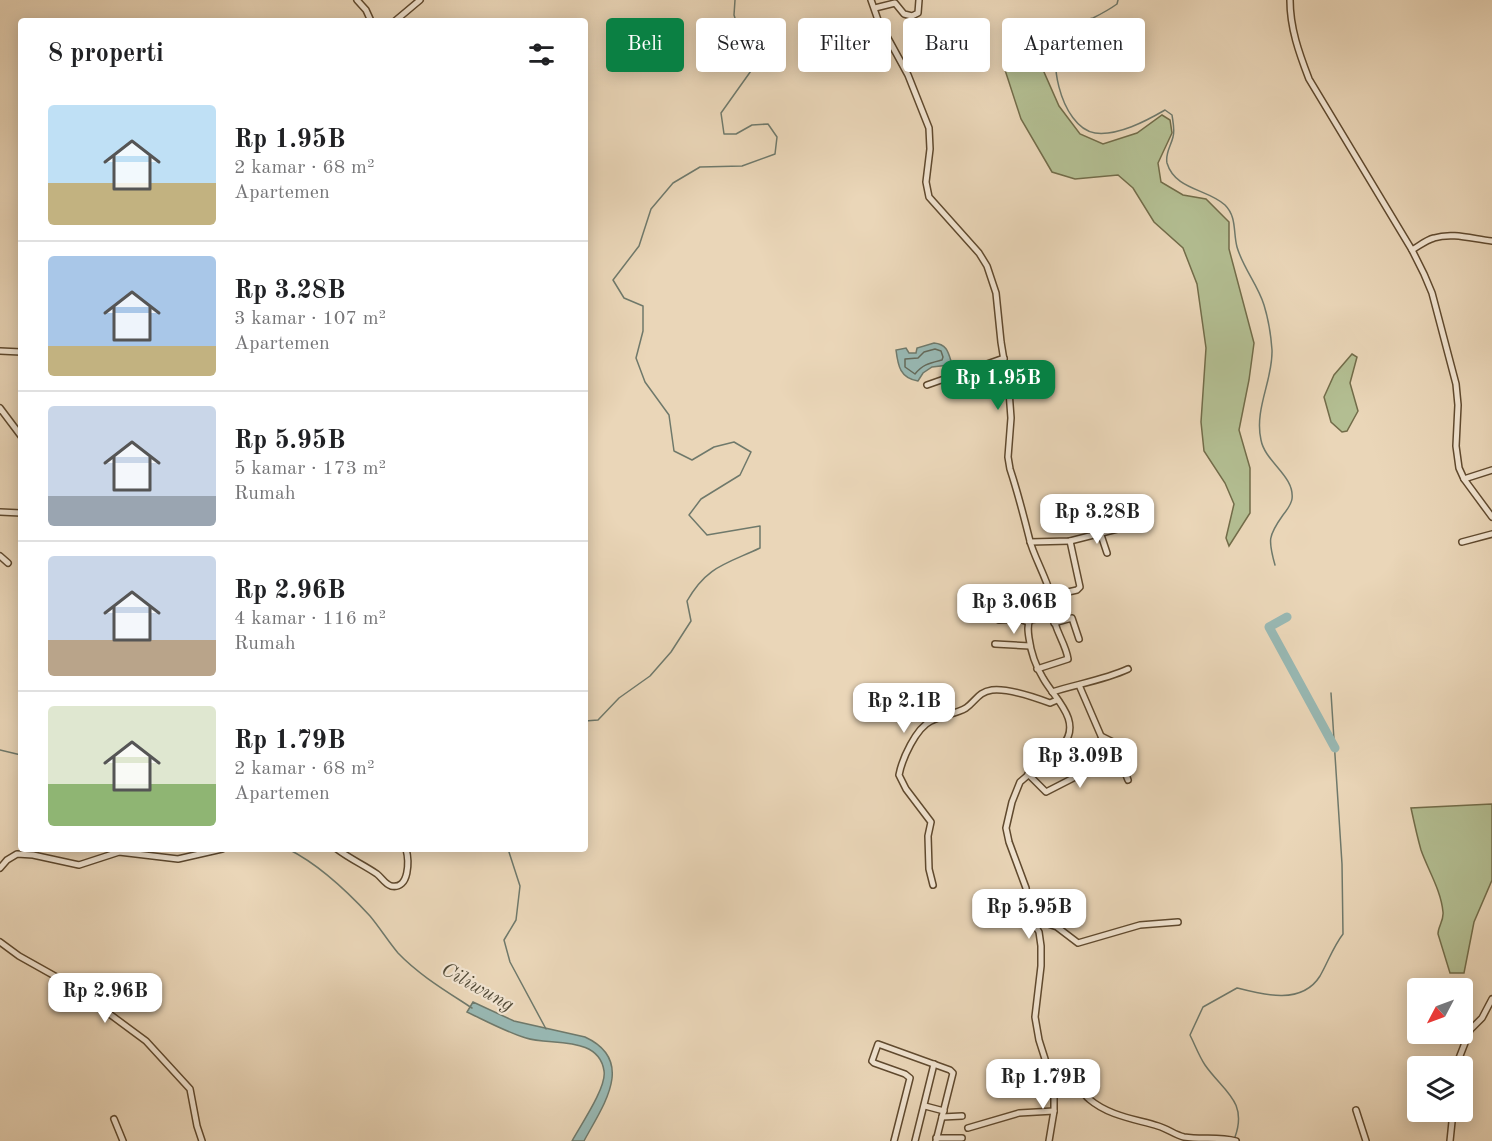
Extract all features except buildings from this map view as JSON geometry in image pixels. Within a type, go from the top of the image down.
[{"type":"street","points":[[357,0],[370,18]]},
{"type":"street","points":[[399,18],[420,0]]},
{"type":"street","points":[[871,0],[878,20],[908,75],[927,122],[930,149],[926,186],[930,196],[975,248],[991,275],[996,293],[1011,418],[1008,458],[1030,542],[1050,596],[1054,622],[1062,638],[1068,659],[1037,669]]},
{"type":"street","points":[[875,8],[895,3],[904,14],[910,17],[918,13],[919,0]]},
{"type":"street","points":[[1290,0],[1298,51],[1309,79],[1412,250],[1432,293],[1456,384],[1458,405],[1456,446],[1459,468],[1464,479],[1492,517]]},
{"type":"street","points":[[1412,250],[1440,237],[1492,241]]},
{"type":"street","points":[[0,351],[18,352]]},
{"type":"street","points":[[927,385],[1004,358]]},
{"type":"street","points":[[0,408],[18,432]]},
{"type":"street","points":[[1464,479],[1492,470]]},
{"type":"street","points":[[0,512],[18,513]]},
{"type":"street","points":[[1030,542],[1070,541],[1129,526]]},
{"type":"street","points":[[1100,532],[1107,553]]},
{"type":"street","points":[[1462,542],[1492,534]]},
{"type":"street","points":[[1050,596],[1075,590],[1080,586],[1070,541]]},
{"type":"street","points":[[0,556],[8,563]]},
{"type":"street","points":[[999,620],[1016,618],[1028,622],[1053,614]]},
{"type":"street","points":[[1054,622],[1072,618],[1078,639]]},
{"type":"street","points":[[1028,622],[1030,646],[1037,669],[1066,712],[1069,721],[1068,738],[1063,745],[1020,782],[1006,828],[1026,888],[1030,918],[1039,932],[1042,954],[1035,1009],[1038,1040],[1052,1081],[1054,1111],[1049,1141]]},
{"type":"street","points":[[995,644],[1030,646]]},
{"type":"street","points":[[1052,692],[1108,678],[1128,669]]},
{"type":"street","points":[[1078,685],[1102,737],[1117,743],[1119,758],[1128,780]]},
{"type":"street","points":[[933,885],[929,869],[928,836],[931,822],[899,775],[904,758],[914,740],[927,723],[964,709],[977,695],[986,692],[995,690],[1030,695],[1052,703],[1057,699]]},
{"type":"street","points":[[1079,760],[1096,751],[1102,737]]},
{"type":"street","points":[[1028,774],[1042,790],[1048,792],[1086,772],[1079,760],[1063,745]]},
{"type":"street","points":[[0,868],[17,854],[33,855],[79,866],[119,852],[178,859],[209,852]]},
{"type":"street","points":[[342,852],[379,876],[386,884],[395,886],[401,884],[406,876],[406,852]]},
{"type":"street","points":[[1030,918],[1056,927],[1078,943],[1140,925],[1178,922]]},
{"type":"street","points":[[0,942],[19,956],[69,984],[146,1041],[190,1089],[202,1141]]},
{"type":"street","points":[[1460,1056],[1470,1030],[1485,1014],[1492,999]]},
{"type":"street","points":[[894,1141],[910,1078],[872,1061],[878,1044],[950,1070],[954,1075],[936,1140],[962,1138]]},
{"type":"street","points":[[915,1141],[934,1064]]},
{"type":"street","points":[[1052,1081],[1077,1080],[1087,1098],[1110,1112],[1143,1124],[1160,1127],[1176,1135],[1192,1138],[1225,1138],[1236,1141]]},
{"type":"street","points":[[925,1106],[943,1114],[962,1116]]},
{"type":"street","points":[[1356,1110],[1366,1141]]},
{"type":"street","points":[[968,1128],[1019,1113],[1054,1111]]},
{"type":"street","points":[[114,1119],[123,1141]]},
{"type":"street","points":[[1450,1141],[1452,1122]]},
{"type":"green space","points":[[1006,72],[1044,72],[1059,106],[1080,134],[1103,144],[1137,133],[1162,115],[1170,120],[1172,133],[1158,163],[1161,182],[1183,195],[1206,199],[1229,222],[1229,249],[1254,343],[1239,430],[1250,468],[1250,513],[1229,546],[1226,538],[1234,504],[1225,483],[1204,451],[1201,422],[1206,348],[1197,284],[1183,248],[1154,222],[1133,188],[1118,175],[1075,179],[1052,172],[1021,119]]},
{"type":"green space","points":[[1352,354],[1357,357],[1350,383],[1358,411],[1347,431],[1342,432],[1331,422],[1324,397],[1334,375]]},
{"type":"green space","points":[[1492,804],[1492,880],[1474,922],[1464,973],[1450,973],[1438,934],[1443,915],[1442,904],[1421,850],[1411,808]]},
{"type":"water","points":[[934,343],[946,349],[951,361],[949,365],[932,367],[923,373],[918,381],[907,377],[899,366],[896,350],[906,348],[909,353],[916,353],[917,348]]},
{"type":"water","points":[[473,1002],[514,1021],[585,1037],[601,1047],[609,1059],[612,1071],[611,1085],[584,1141],[572,1141],[601,1087],[604,1071],[600,1060],[593,1052],[583,1047],[536,1040],[504,1030],[467,1012]]},
{"type":"waterway","points":[[588,721],[598,720],[619,698],[650,676],[671,652],[691,621],[687,601],[702,580],[718,567],[760,548],[760,526],[707,535],[689,515],[701,499],[740,475],[751,452],[734,442],[714,447],[692,460],[674,451],[669,415],[645,382],[636,358],[643,331],[643,306],[624,298],[613,280],[639,246],[651,209],[673,183],[700,167],[742,166],[775,154],[777,137],[768,124],[752,125],[736,134],[724,134],[721,113],[758,61],[759,43],[740,34],[734,15],[735,0]]},
{"type":"waterway","points":[[1118,0],[1117,4],[1096,16],[1067,26],[1060,37],[1056,52],[1059,87],[1073,118],[1083,128],[1095,133],[1122,130],[1165,110],[1172,115],[1174,134],[1167,153],[1167,163],[1171,172],[1184,184],[1218,200],[1229,210],[1237,247],[1261,298],[1271,339],[1272,361],[1260,417],[1261,440],[1268,455],[1285,476],[1292,491],[1291,503],[1272,533],[1270,544],[1275,565]]},
{"type":"waterway","points":[[1287,617],[1269,627],[1335,748]]},
{"type":"waterway","points":[[1235,1137],[1238,1125],[1236,1105],[1205,1065],[1190,1035],[1203,1007],[1237,988],[1282,996],[1303,991],[1320,976],[1343,934],[1342,864],[1331,693]]},
{"type":"waterway","name":"Ciliwung","points":[[0,750],[18,754]]},
{"type":"waterway","name":"Ciliwung","points":[[294,852],[321,870],[342,888],[370,916],[398,953],[415,968],[472,1008]]},
{"type":"waterway","points":[[509,852],[520,886],[516,920],[504,940],[510,962],[546,1029]]}]
